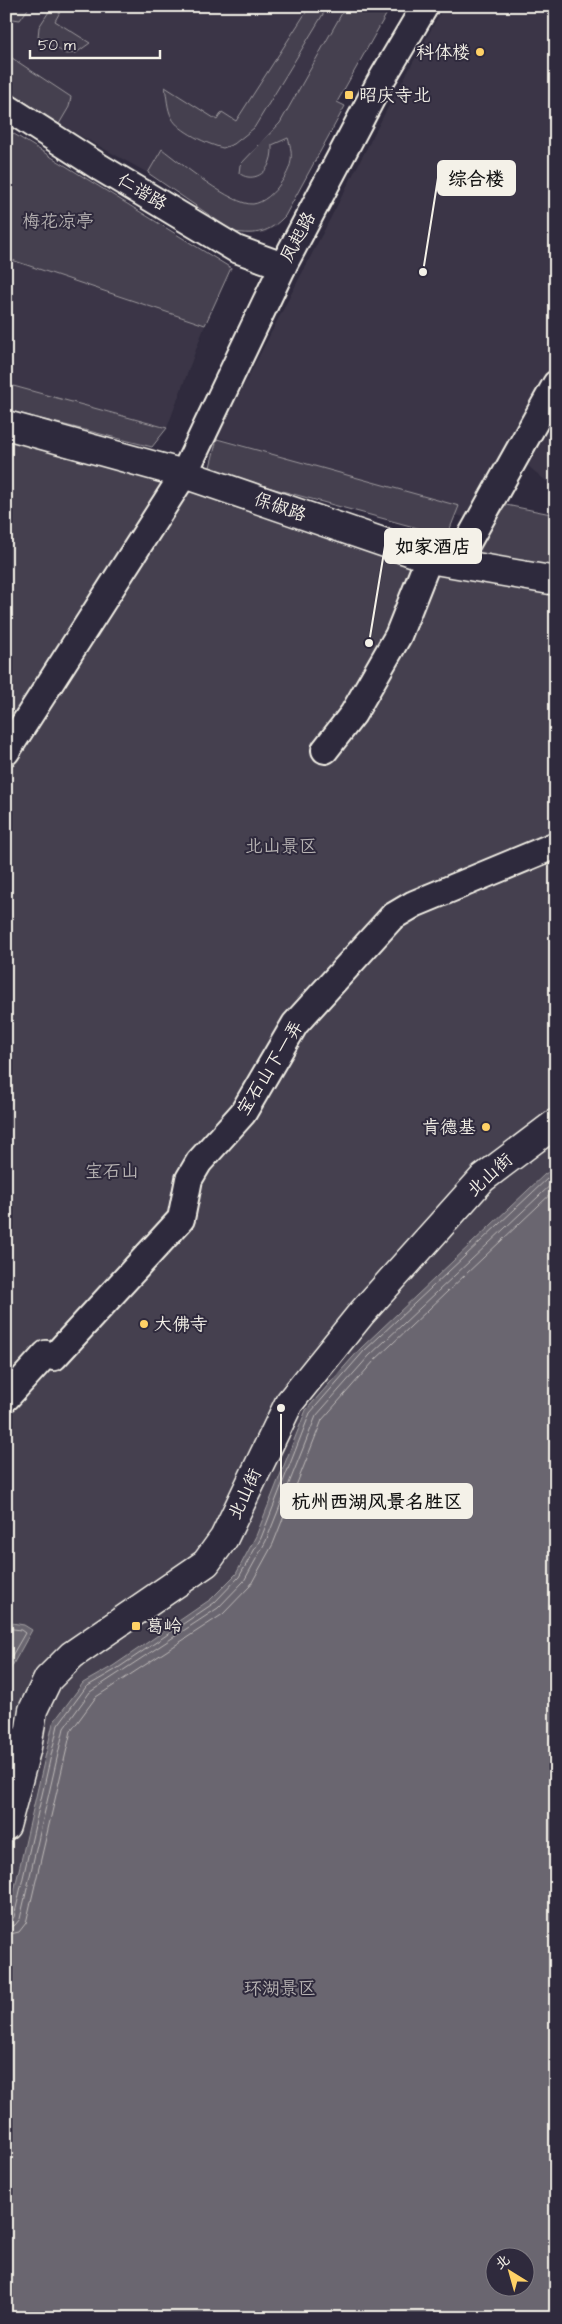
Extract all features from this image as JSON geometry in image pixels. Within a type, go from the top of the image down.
[{"type":"main road","name":"保俶路","points":[[6,425],[184,474],[430,558],[556,581]]},
{"type":"main road","name":"北山街","points":[[6,1826],[16,1743],[48,1679],[72,1655],[206,1563],[224,1538],[289,1403],[360,1315],[483,1178],[556,1123]]},
{"type":"street","name":"凤起路","points":[[6,752],[184,474],[283,266],[379,84],[424,6]]},
{"type":"street","name":"仁谐路","points":[[6,107],[93,163],[236,249],[283,266]]},
{"type":"street","points":[[456,563],[556,384]]},
{"type":"street","points":[[325,750],[353,714],[398,636],[430,558]]},
{"type":"street","name":"宝石山下一弄","points":[[6,1398],[46,1354],[54,1357],[181,1219],[189,1179],[199,1162],[243,1113],[295,1024],[392,917],[414,904],[556,845]]},
{"type":"shaded area","points":[[6,6],[374,6],[276,226],[264,233],[248,234],[234,232],[148,173],[59,124],[6,90]]},
{"type":"shaded area","points":[[444,6],[556,6],[556,413],[491,526],[217,437],[384,115]]},
{"type":"shaded area","points":[[6,258],[205,325],[167,428],[6,384]]},
{"type":"shaded area","points":[[556,415],[556,489],[528,466]]},
{"type":"green space","points":[[6,6],[30,6],[20,20],[6,18]]},
{"type":"green space","points":[[310,6],[328,6],[254,128],[234,144],[223,148],[194,137],[175,123],[169,111],[165,87],[217,120],[222,112],[236,121]]},
{"type":"green space","points":[[346,6],[391,6],[337,102],[345,106],[285,216],[279,222],[262,232],[234,232],[148,173],[162,149],[206,182],[244,203],[253,204],[261,202],[268,197],[284,178],[291,162],[288,138],[272,145],[270,161],[261,174],[253,177],[243,176],[239,173],[240,165],[280,123]]},
{"type":"green space","points":[[52,7],[60,12],[55,21],[90,43],[76,53],[66,54],[38,37],[39,27]]},
{"type":"green space","points":[[6,54],[71,97],[69,107],[59,124],[6,90]]},
{"type":"green space","name":"梅花凉亭","points":[[6,129],[231,268],[205,325],[6,258]]},
{"type":"green space","points":[[6,384],[167,428],[152,447],[6,410]]},
{"type":"green space","points":[[6,420],[409,540],[478,550],[506,505],[556,515],[556,2318],[6,2318]]},
{"type":"green space","points":[[217,439],[459,506],[447,536],[209,471]]},
{"type":"water","name":"环湖景区","points":[[556,1168],[556,2318],[6,2318],[6,1926],[53,1723],[83,1683],[113,1666],[211,1599],[236,1574],[256,1536],[306,1410],[361,1348],[545,1174]]},
{"type":"water","points":[[6,1624],[24,1625],[32,1630],[6,1677]]},
{"type":"place","name":"科体楼","points":[[480,52]]},
{"type":"place","name":"昭庆寺北","points":[[349,95]]},
{"type":"place","name":"综合楼","points":[[423,272]]},
{"type":"place","name":"如家酒店","points":[[369,643]]},
{"type":"place","name":"肯德基","points":[[486,1127]]},
{"type":"place","name":"大佛寺","points":[[144,1324]]},
{"type":"place","name":"杭州西湖风景名胜区","points":[[281,1408]]},
{"type":"place","name":"葛岭","points":[[136,1626]]},
{"type":"park label","name":"北山景区","points":[[281,846]]},
{"type":"park label","name":"宝石山","points":[[112,1171]]}]
